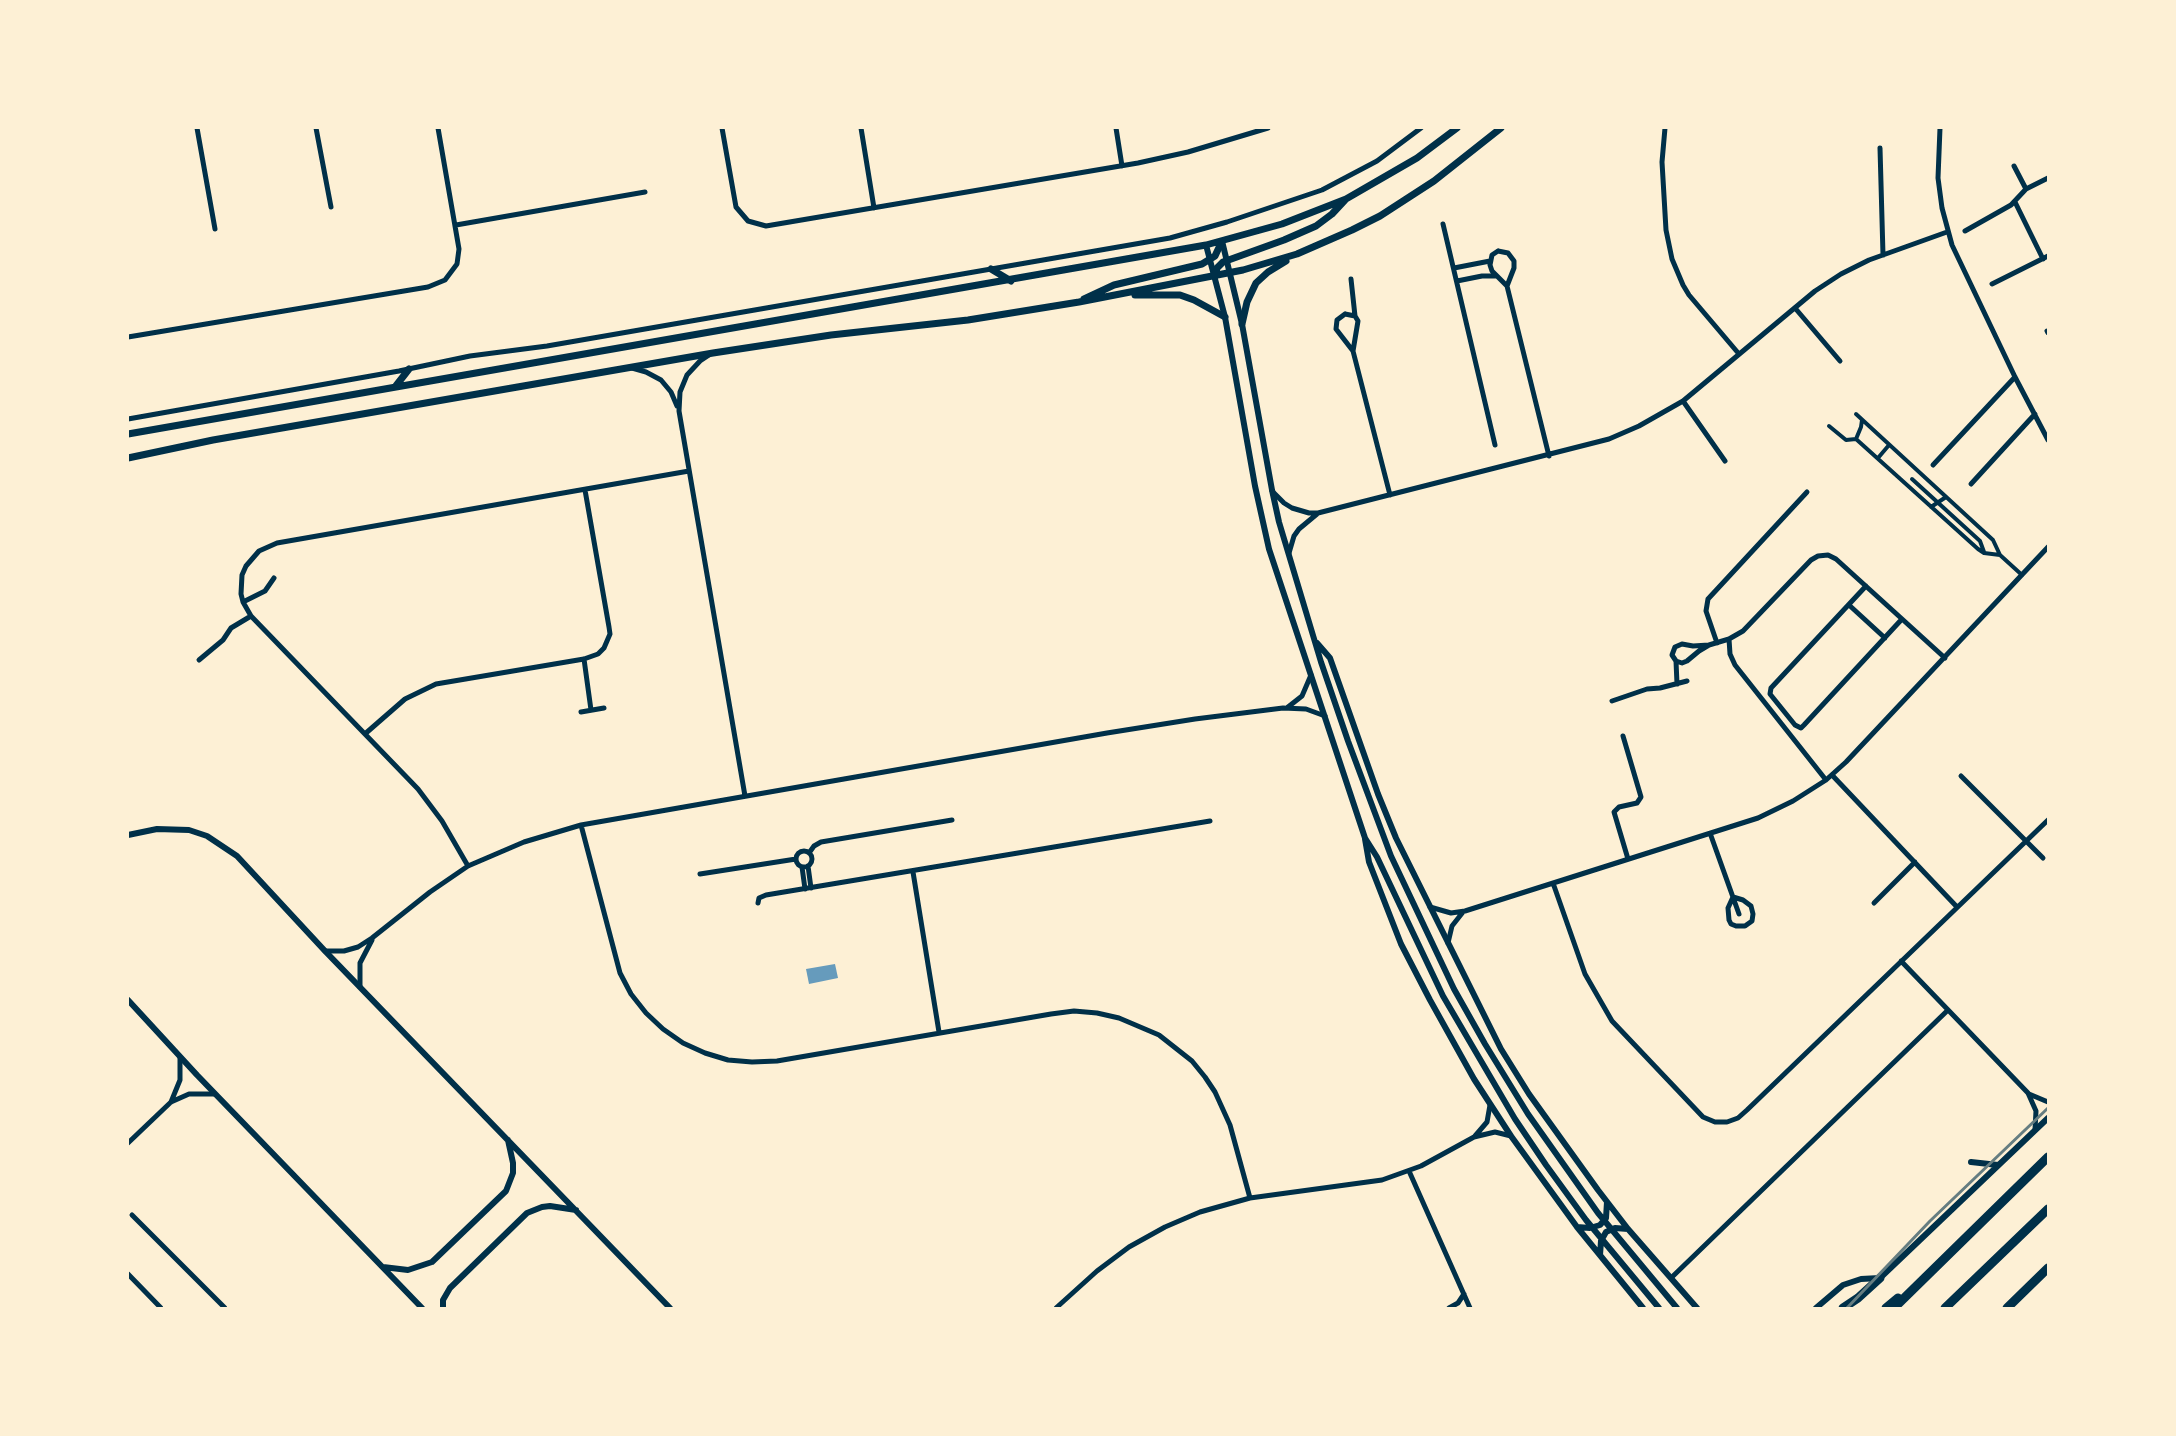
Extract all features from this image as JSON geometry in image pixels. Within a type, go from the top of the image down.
[{"type":"highway","points":[[1894,1308],[2049,1157]]},
{"type":"highway","points":[[1945,1308],[2049,1209]]},
{"type":"highway","points":[[1886,1308],[1943,1259]]},
{"type":"highway","points":[[2007,1308],[2049,1268]]},
{"type":"highway","points":[[1843,1308],[1880,1278]]},
{"type":"main road","points":[[128,434],[1206,245],[1282,224],[1346,200],[1418,158],[1457,128]]},
{"type":"main road","points":[[1242,324],[1247,302],[1256,284],[1268,272],[1298,254],[1352,230],[1407,199],[1460,161],[1500,128]]},
{"type":"main road","points":[[1215,277],[1217,267],[1227,260],[1316,226],[1346,200]]},
{"type":"main road","points":[[1079,302],[1114,285],[1196,266],[1210,260],[1218,252],[1222,241]]},
{"type":"main road","points":[[128,458],[213,440],[713,353],[820,337],[968,320],[1079,302],[1215,277],[1298,254]]},
{"type":"main road","points":[[991,269],[1011,280]]},
{"type":"main road","points":[[1112,296],[1180,295],[1225,317]]},
{"type":"main road","points":[[395,387],[409,369]]},
{"type":"street","points":[[197,128],[215,229]]},
{"type":"street","points":[[316,128],[331,207]]},
{"type":"street","points":[[128,338],[434,286],[445,280],[454,271],[459,249],[438,128]]},
{"type":"street","points":[[722,128],[736,207],[743,218],[759,226],[778,225],[1122,166],[1188,152],[1268,128]]},
{"type":"street","points":[[861,128],[874,208]]},
{"type":"street","points":[[1116,128],[1122,166]]},
{"type":"street","points":[[128,418],[409,369],[470,356],[554,345],[1151,242],[1227,222],[1322,190],[1377,160],[1421,128]]},
{"type":"street","points":[[1665,128],[1662,172],[1666,230],[1676,273],[1689,295],[1739,354]]},
{"type":"street","points":[[1940,128],[1938,178],[1947,232],[2015,377],[2049,440]]},
{"type":"street","points":[[1880,148],[1883,255]]},
{"type":"street","points":[[2014,166],[2026,189]]},
{"type":"street","points":[[1965,231],[2015,202],[2026,189],[2049,178]]},
{"type":"street","points":[[456,225],[645,192]]},
{"type":"street","points":[[1992,284],[2046,257],[2015,202]]},
{"type":"street","points":[[1443,224],[1495,445]]},
{"type":"street","points":[[1272,490],[1292,508],[1318,513],[1550,456],[1617,436],[1683,401],[1815,291],[1841,274],[1883,255],[1947,232]]},
{"type":"street","points":[[1222,241],[1242,324],[1272,490],[1336,707],[1372,810],[1424,927],[1454,989],[1485,1044],[1528,1114],[1598,1213],[1677,1308]]},
{"type":"street","points":[[1206,245],[1225,317],[1263,528],[1365,838],[1369,862],[1401,944],[1434,1009],[1490,1105],[1577,1227],[1643,1308]]},
{"type":"street","points":[[1507,286],[1515,264],[1511,255],[1505,251],[1498,251],[1492,255],[1491,268],[1507,286],[1550,456]]},
{"type":"street","points":[[1454,268],[1490,261]]},
{"type":"street","points":[[1457,281],[1482,276],[1498,276]]},
{"type":"street","points":[[1351,279],[1355,316],[1359,325],[1353,351]]},
{"type":"street","points":[[1795,308],[1840,361]]},
{"type":"street","points":[[1355,316],[1342,315],[1335,326],[1353,351],[1390,495]]},
{"type":"street","points":[[713,353],[700,361],[687,375],[680,392],[679,411],[745,795]]},
{"type":"street","points":[[629,368],[646,372],[661,380],[671,392],[679,411]]},
{"type":"street","points":[[1933,465],[2015,377]]},
{"type":"street","points":[[1683,401],[1725,461]]},
{"type":"street","points":[[1856,414],[1993,540],[2000,555],[2022,575]]},
{"type":"street","points":[[1971,484],[2035,414]]},
{"type":"street","points":[[1856,439],[1862,420]]},
{"type":"street","points":[[1829,426],[1846,440],[1856,439],[1984,553],[2000,555]]},
{"type":"street","points":[[1878,458],[1889,444]]},
{"type":"street","points":[[468,866],[431,804],[366,733],[251,616],[243,602],[240,584],[251,557],[268,546],[689,471]]},
{"type":"street","points":[[1907,485],[1919,472]]},
{"type":"street","points":[[1912,479],[1980,541],[1984,553]]},
{"type":"street","points":[[366,733],[405,699],[436,684],[584,659],[598,654],[604,648],[610,634],[585,490]]},
{"type":"street","points":[[1717,643],[1706,611],[1708,599],[1807,492]]},
{"type":"street","points":[[1931,507],[1946,497]]},
{"type":"street","points":[[1289,553],[1294,536],[1299,529],[1318,513]]},
{"type":"street","points":[[1958,532],[1970,520]]},
{"type":"street","points":[[1430,907],[1451,913],[1465,911],[1776,810],[1832,775],[2049,547]]},
{"type":"street","points":[[1677,684],[1676,661],[1672,654],[1677,646],[1709,645],[1729,639],[1749,626],[1811,560],[1818,556],[1828,555],[1836,559],[1945,658]]},
{"type":"street","points":[[243,602],[265,591],[274,578]]},
{"type":"street","points":[[1866,586],[1771,688],[1772,696],[1798,728],[1804,725],[1902,619]]},
{"type":"street","points":[[1849,604],[1885,638]]},
{"type":"street","points":[[199,660],[223,640],[230,630],[251,616]]},
{"type":"street","points":[[1729,639],[1730,654],[1735,665],[1826,780]]},
{"type":"street","points":[[1316,642],[1330,658],[1387,817],[1407,863],[1507,1058],[1529,1094],[1607,1202],[1697,1308]]},
{"type":"street","points":[[1676,661],[1688,662],[1709,645]]},
{"type":"street","points":[[584,659],[591,710]]},
{"type":"street","points":[[1283,708],[1294,704],[1302,696],[1311,675]]},
{"type":"street","points":[[1612,701],[1647,689],[1688,681]]},
{"type":"street","points":[[581,712],[604,708]]},
{"type":"street","points":[[325,951],[349,950],[372,938],[468,866],[524,842],[581,825],[1107,733],[1283,708],[1306,709],[1325,716]]},
{"type":"street","points":[[1623,736],[1641,794],[1637,803],[1619,807],[1614,812],[1628,859]]},
{"type":"street","points":[[1832,775],[1957,907]]},
{"type":"street","points":[[1961,776],[2043,858]]},
{"type":"street","points":[[1553,883],[1585,974],[1608,1016],[1620,1032],[1699,1113],[1715,1122],[1727,1122],[1738,1118],[2049,819]]},
{"type":"street","points":[[809,853],[818,843],[952,820]]},
{"type":"street","points":[[758,903],[763,896],[1210,821]]},
{"type":"street","points":[[581,825],[620,973],[646,1013],[683,1043],[728,1060],[777,1061],[1074,1011],[1119,1018],[1159,1035],[1192,1061],[1215,1092],[1230,1125],[1250,1198]]},
{"type":"street","points":[[128,837],[158,829],[178,829],[198,833],[218,843],[244,863],[325,951],[670,1308]]},
{"type":"street","points":[[1710,833],[1739,914]]},
{"type":"street","points":[[1365,838],[1377,857],[1411,932],[1475,1053],[1515,1119],[1586,1220],[1659,1308]]},
{"type":"street","points":[[796,859],[800,852],[809,853]]},
{"type":"street","points":[[805,867],[812,860],[809,853]]},
{"type":"street","points":[[796,859],[798,864],[805,867]]},
{"type":"street","points":[[700,874],[796,859]]},
{"type":"street","points":[[1874,903],[1915,862]]},
{"type":"street","points":[[805,867],[808,888]]},
{"type":"street","points":[[913,872],[939,1032]]},
{"type":"street","points":[[1733,897],[1751,906],[1754,914],[1752,921],[1745,926],[1731,924],[1728,908],[1733,897]]},
{"type":"street","points":[[1448,945],[1452,926],[1465,911]]},
{"type":"street","points":[[360,987],[360,963],[372,938]]},
{"type":"street","points":[[1901,961],[2028,1093],[2036,1111],[2036,1130]]},
{"type":"street","points":[[128,1000],[215,1094],[422,1308]]},
{"type":"street","points":[[1671,1278],[1948,1010]]},
{"type":"street","points":[[171,1102],[180,1080],[180,1057]]},
{"type":"street","points":[[128,1143],[171,1102],[194,1093],[215,1094]]},
{"type":"street","points":[[2028,1093],[2049,1102]]},
{"type":"street","points":[[1474,1137],[1487,1122],[1490,1105]]},
{"type":"street","points":[[1815,1308],[1843,1285],[1861,1279],[1880,1278],[2049,1118]]},
{"type":"street","points":[[1056,1308],[1096,1270],[1147,1236],[1200,1212],[1250,1198],[1368,1183],[1409,1171],[1474,1137],[1492,1132],[1511,1136]]},
{"type":"street","points":[[382,1267],[408,1270],[432,1262],[506,1191],[510,1183],[513,1163],[508,1140]]},
{"type":"street","points":[[1971,1162],[1998,1165]]},
{"type":"street","points":[[1409,1171],[1470,1308]]},
{"type":"street","points":[[1577,1227],[1590,1228],[1600,1225],[1606,1218],[1607,1202]]},
{"type":"street","points":[[443,1308],[444,1299],[450,1287],[527,1214],[550,1206],[577,1210]]},
{"type":"street","points":[[132,1215],[225,1308]]},
{"type":"street","points":[[1600,1256],[1601,1241],[1606,1232],[1616,1228],[1628,1229]]},
{"type":"street","points":[[128,1274],[161,1308]]},
{"type":"street","points":[[1449,1308],[1458,1303],[1464,1294]]},
{"type":"water","points":[[835,964],[838,978],[809,984],[806,969]]},
{"type":"railway","points":[[1847,1308],[1930,1221],[2048,1108]]}]
